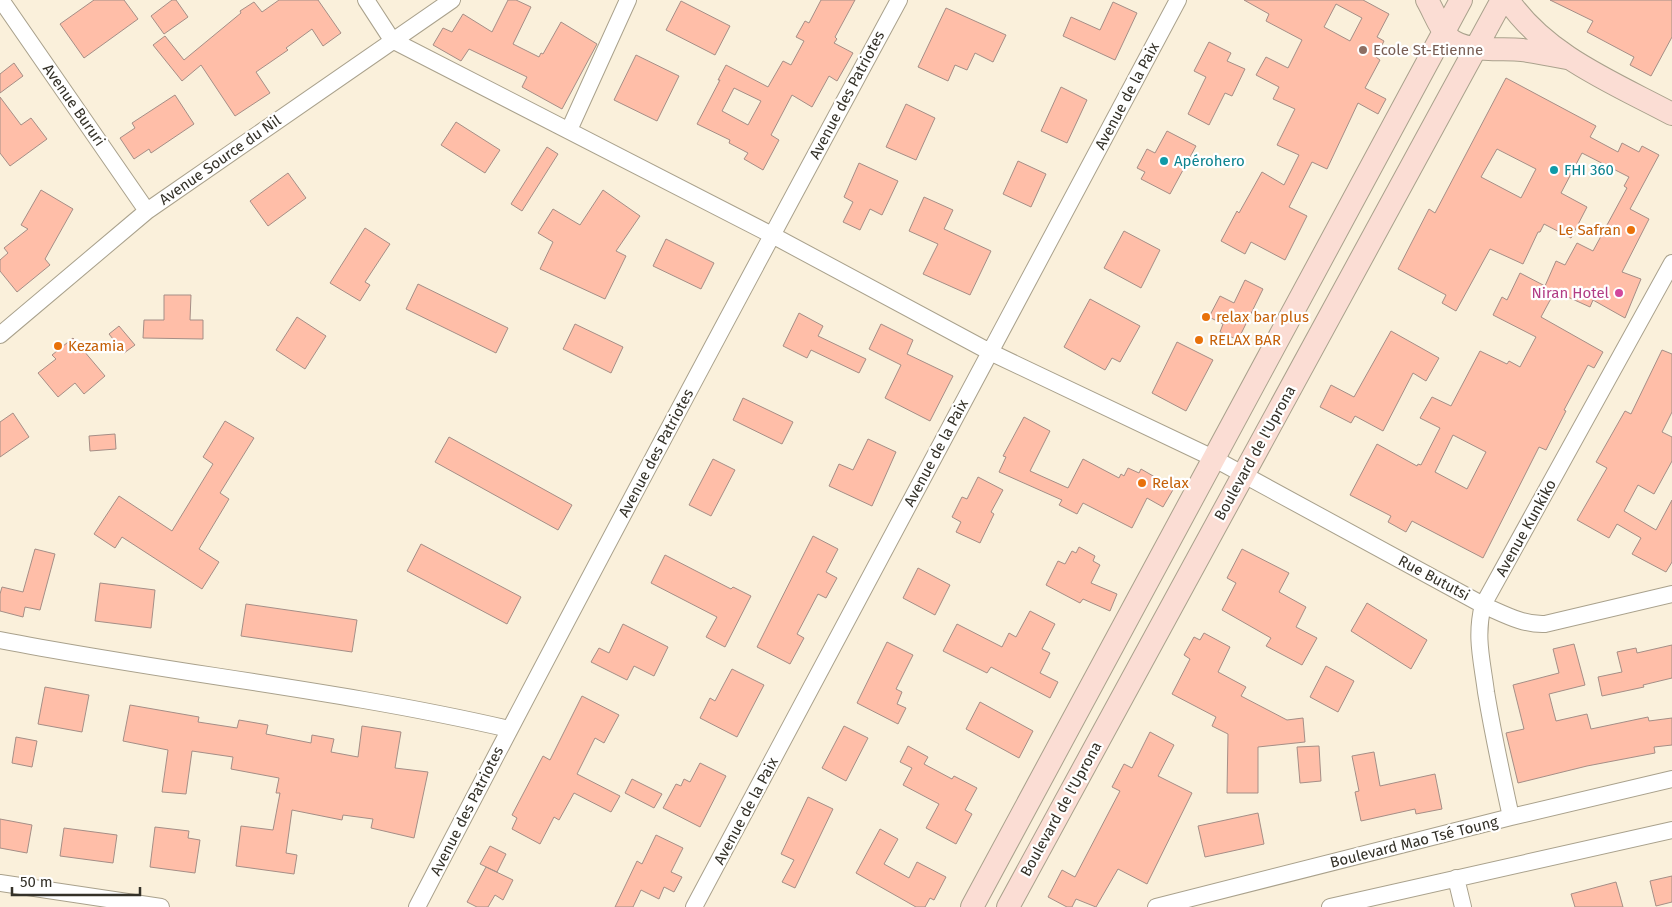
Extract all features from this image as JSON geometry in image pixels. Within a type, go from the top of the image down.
[{"type":"street","name":"Avenue Bururi","points":[[1,0],[147,210]]},
{"type":"street","points":[[366,0],[392,40]]},
{"type":"street","name":"Avenue Source du Nil","points":[[0,334],[147,210],[452,0]]},
{"type":"street","points":[[569,130],[628,0]]},
{"type":"street","name":"Avenue des Patriotes","points":[[417,907],[772,235],[899,0]]},
{"type":"street","name":"Avenue de la Paix","points":[[694,907],[1178,0]]},
{"type":"street","points":[[1427,0],[1444,32],[1457,44],[1477,48],[1523,50],[1568,58]]},
{"type":"street","name":"Boulevard de l'Uprona","points":[[972,907],[1212,458],[1461,0]]},
{"type":"street","name":"Boulevard de l'Uprona","points":[[1008,907],[1502,0]]},
{"type":"street","points":[[1508,0],[1521,18],[1568,58],[1672,114]]},
{"type":"street","name":"Rue Bututsi","points":[[392,40],[772,235],[990,352],[1212,458],[1484,605],[1526,624],[1545,624],[1672,594]]},
{"type":"street","name":"Avenue Kunkiko","points":[[1511,817],[1492,729],[1478,638],[1479,621],[1484,605],[1672,263]]},
{"type":"street","points":[[0,640],[60,652],[236,678],[406,707],[510,729]]},
{"type":"street","name":"Boulevard Mao Tsé Toung","points":[[1156,907],[1511,817],[1672,779]]},
{"type":"street","points":[[1330,907],[1672,830]]},
{"type":"street","points":[[1456,878],[1463,907]]},
{"type":"street","points":[[0,883],[161,907]]},
{"type":"building","points":[[94,0],[124,0],[138,19],[84,58],[60,24]]},
{"type":"building","points":[[172,0],[176,0],[188,17],[164,34],[151,16]]},
{"type":"building","points":[[279,0],[318,0],[341,33],[323,46],[312,29],[286,48],[288,50],[256,72],[270,93],[235,116],[201,65],[182,81],[153,45],[165,36],[184,60],[241,13],[240,11],[254,2],[262,12]]},
{"type":"building","points":[[508,0],[516,0],[531,7],[513,44],[539,57],[541,53],[543,54],[561,22],[597,44],[562,109],[522,87],[527,77],[469,49],[461,61],[433,45],[443,28],[452,32],[463,14],[492,32]]},
{"type":"building","points":[[821,0],[855,0],[835,37],[837,39],[834,43],[853,53],[837,81],[829,76],[812,107],[792,95],[771,135],[779,140],[763,170],[744,159],[748,153],[729,143],[730,140],[697,124],[726,65],[768,87],[783,61],[791,65],[804,41],[796,37],[805,21],[809,23]],"holes":[[[734,88],[761,101],[748,125],[722,111]]]},
{"type":"building","points":[[1244,0],[1363,0],[1389,14],[1377,37],[1384,41],[1376,57],[1380,60],[1365,88],[1386,99],[1378,114],[1358,103],[1327,169],[1312,162],[1289,207],[1307,216],[1285,260],[1251,242],[1245,254],[1221,241],[1237,211],[1239,213],[1262,172],[1284,185],[1299,155],[1277,145],[1295,109],[1273,99],[1279,87],[1256,75],[1266,57],[1288,68],[1302,40],[1266,21],[1269,14]],"holes":[[[1336,4],[1362,18],[1350,41],[1324,27]]]},
{"type":"building","points":[[1550,0],[1672,0],[1672,37],[1651,76],[1630,65],[1634,57],[1587,32],[1593,21]]},
{"type":"building","points":[[681,1],[730,26],[715,55],[666,30]]},
{"type":"building","points":[[1113,2],[1137,13],[1115,60],[1063,36],[1071,17],[1100,30]]},
{"type":"building","points":[[946,8],[1006,35],[993,62],[975,53],[967,70],[955,65],[948,81],[918,67]]},
{"type":"building","points":[[1209,42],[1231,53],[1227,61],[1245,69],[1232,96],[1225,93],[1209,125],[1188,114],[1206,77],[1194,71]]},
{"type":"building","points":[[636,55],[679,76],[657,121],[614,100]]},
{"type":"building","points":[[14,63],[23,76],[0,93],[0,74]]},
{"type":"building","points":[[1506,78],[1596,126],[1590,137],[1618,152],[1622,143],[1639,152],[1642,146],[1659,155],[1630,209],[1649,219],[1622,272],[1641,279],[1625,318],[1593,300],[1590,307],[1555,291],[1541,317],[1603,352],[1594,368],[1588,365],[1564,410],[1566,411],[1546,450],[1539,447],[1483,558],[1412,521],[1406,532],[1388,522],[1391,516],[1350,495],[1377,444],[1417,466],[1418,464],[1421,465],[1440,428],[1420,418],[1432,397],[1451,406],[1480,351],[1507,364],[1509,361],[1520,367],[1536,337],[1493,315],[1502,297],[1507,300],[1520,273],[1545,286],[1556,261],[1565,265],[1577,243],[1593,251],[1627,188],[1624,186],[1629,177],[1582,153],[1561,193],[1587,207],[1571,238],[1544,224],[1540,232],[1538,232],[1523,264],[1490,249],[1456,311],[1442,303],[1446,295],[1398,269],[1429,209],[1435,213]],"holes":[[[1497,149],[1536,169],[1521,198],[1481,177]],[[1453,435],[1486,452],[1467,489],[1435,472]]]},
{"type":"building","points":[[1061,87],[1087,100],[1067,143],[1041,131]]},
{"type":"building","points":[[175,95],[194,124],[151,153],[149,149],[134,159],[120,138],[135,128],[132,123]]},
{"type":"building","points":[[0,97],[21,125],[31,118],[47,139],[10,166],[0,153]]},
{"type":"building","points":[[906,104],[935,118],[916,160],[886,147]]},
{"type":"building","points":[[456,122],[500,150],[485,173],[441,145]]},
{"type":"building","name":"Apérohero","points":[[1167,131],[1196,146],[1170,194],[1141,179],[1145,172],[1137,168],[1147,149],[1155,153]]},
{"type":"building","points":[[547,147],[558,154],[522,211],[511,204]]},
{"type":"building","points":[[1018,161],[1046,174],[1031,207],[1003,194]]},
{"type":"building","points":[[859,163],[898,181],[882,215],[870,209],[860,230],[843,222],[853,202],[844,197]]},
{"type":"building","points":[[288,173],[306,198],[268,226],[250,201]]},
{"type":"building","points":[[41,190],[73,209],[45,259],[50,265],[17,292],[0,271],[0,260],[8,253],[4,248],[28,229],[21,225]]},
{"type":"building","points":[[603,190],[640,216],[616,251],[626,256],[605,299],[540,269],[553,242],[538,233],[553,209],[580,225]]},
{"type":"building","points":[[924,197],[953,210],[944,229],[991,251],[970,295],[923,274],[938,244],[909,231]]},
{"type":"building","points":[[365,228],[390,244],[365,282],[370,285],[360,301],[330,283]]},
{"type":"building","points":[[1124,231],[1160,250],[1141,288],[1104,268]]},
{"type":"building","points":[[666,239],[714,263],[701,289],[653,266]]},
{"type":"building","points":[[1245,280],[1263,289],[1238,340],[1220,332],[1223,324],[1209,317],[1220,296],[1234,303]]},
{"type":"building","points":[[418,284],[508,328],[496,353],[406,309]]},
{"type":"building","points":[[164,295],[191,295],[190,320],[203,320],[203,339],[143,338],[144,320],[164,320]]},
{"type":"building","points":[[1090,299],[1140,326],[1120,362],[1112,358],[1105,370],[1064,347]]},
{"type":"building","points":[[799,313],[823,326],[818,336],[866,359],[859,373],[811,350],[807,358],[783,346]]},
{"type":"building","points":[[297,317],[326,336],[305,369],[276,350]]},
{"type":"building","points":[[575,324],[623,347],[611,373],[563,349]]},
{"type":"building","points":[[881,324],[913,340],[907,354],[953,376],[930,421],[885,398],[901,365],[869,349]]},
{"type":"building","points":[[119,326],[135,345],[124,353],[109,334]]},
{"type":"building","points":[[1391,331],[1439,358],[1426,381],[1413,373],[1383,431],[1355,416],[1351,423],[1320,407],[1331,385],[1354,397]]},
{"type":"building","points":[[73,338],[105,376],[84,394],[75,383],[58,397],[38,373],[56,359],[52,355]]},
{"type":"building","points":[[1177,342],[1213,360],[1186,411],[1152,393]]},
{"type":"building","points":[[1662,350],[1672,354],[1672,412],[1662,432],[1672,437],[1672,461],[1654,494],[1638,485],[1624,511],[1656,530],[1672,500],[1672,562],[1666,572],[1632,554],[1641,538],[1617,524],[1609,538],[1577,520],[1607,468],[1596,462],[1625,411],[1631,414]]},
{"type":"building","points":[[743,398],[793,422],[782,444],[733,420]]},
{"type":"building","points":[[13,413],[29,437],[0,457],[0,422]]},
{"type":"building","points":[[1024,417],[1050,431],[1030,471],[1068,488],[1083,459],[1119,478],[1121,474],[1124,476],[1128,468],[1139,473],[1141,469],[1174,488],[1163,507],[1147,498],[1132,528],[1083,503],[1077,514],[1059,505],[1062,500],[999,472],[1006,457],[1003,456]]},
{"type":"building","points":[[225,421],[254,438],[220,493],[229,499],[199,549],[219,562],[202,589],[122,537],[115,548],[94,534],[119,496],[172,531],[213,464],[203,457]]},
{"type":"building","points":[[115,434],[116,449],[90,451],[89,436]]},
{"type":"building","points":[[449,437],[572,505],[558,530],[435,462]]},
{"type":"building","points":[[868,439],[896,452],[872,506],[829,486],[839,464],[853,470]]},
{"type":"building","points":[[713,459],[735,470],[711,516],[689,505]]},
{"type":"building","points":[[978,477],[1003,490],[991,512],[994,514],[980,543],[956,532],[961,522],[952,517],[962,497],[967,499]]},
{"type":"building","points":[[813,536],[838,549],[826,572],[837,578],[826,598],[818,594],[797,634],[804,638],[790,664],[757,647]]},
{"type":"building","points":[[421,544],[521,597],[507,624],[407,571]]},
{"type":"building","points":[[1079,547],[1095,556],[1093,561],[1100,565],[1091,583],[1117,594],[1110,611],[1083,599],[1080,603],[1046,585],[1058,561],[1065,564],[1072,551],[1076,553]]},
{"type":"building","points":[[35,549],[55,554],[40,610],[25,607],[23,617],[0,611],[2,587],[23,592]]},
{"type":"building","points":[[1242,549],[1289,573],[1279,592],[1306,607],[1296,627],[1317,638],[1302,665],[1266,646],[1271,638],[1222,610],[1236,583],[1227,578]]},
{"type":"building","points":[[665,555],[731,589],[733,587],[751,596],[725,647],[706,637],[717,617],[651,583]]},
{"type":"building","points":[[918,568],[950,585],[935,615],[903,598]]},
{"type":"building","points":[[100,583],[155,590],[151,628],[95,621]]},
{"type":"building","points":[[1367,603],[1427,640],[1411,669],[1351,631]]},
{"type":"building","points":[[246,604],[357,620],[352,652],[241,636]]},
{"type":"building","points":[[1030,611],[1055,624],[1042,649],[1050,653],[1040,673],[1058,682],[1050,698],[991,667],[987,673],[943,651],[957,624],[1002,647],[1009,633],[1016,637]]},
{"type":"building","points":[[623,624],[668,647],[654,676],[634,666],[627,680],[591,662],[599,648],[609,653]]},
{"type":"building","points":[[1204,633],[1230,647],[1218,672],[1246,687],[1241,696],[1287,720],[1303,718],[1305,742],[1258,747],[1258,793],[1227,793],[1228,734],[1212,726],[1216,717],[1172,694],[1190,659],[1184,655],[1194,637],[1200,640]]},
{"type":"building","points":[[887,642],[913,655],[896,689],[902,692],[897,704],[906,708],[898,724],[857,703]]},
{"type":"building","points":[[1574,644],[1585,685],[1549,694],[1556,721],[1587,714],[1591,729],[1648,717],[1649,721],[1672,718],[1672,745],[1654,747],[1655,753],[1587,766],[1518,783],[1506,733],[1524,729],[1513,685],[1559,673],[1553,649]]},
{"type":"building","points":[[1672,645],[1672,678],[1643,685],[1644,687],[1602,696],[1598,677],[1622,672],[1617,652],[1636,648],[1637,653]]},
{"type":"building","points":[[1326,666],[1354,681],[1338,712],[1310,697]]},
{"type":"building","points":[[732,669],[764,685],[737,737],[700,718],[710,698],[715,701]]},
{"type":"building","points":[[45,687],[89,695],[82,732],[38,724]]},
{"type":"building","points":[[582,696],[619,715],[604,743],[595,738],[577,774],[620,796],[611,812],[574,793],[559,820],[554,817],[540,844],[512,829],[517,818],[512,815],[543,756],[550,760]]},
{"type":"building","points":[[980,702],[1033,731],[1019,758],[966,729]]},
{"type":"building","points":[[130,705],[199,717],[198,722],[237,728],[239,720],[268,725],[266,734],[311,743],[312,735],[334,739],[331,752],[358,757],[362,726],[401,732],[395,768],[428,772],[414,838],[371,828],[373,819],[343,815],[342,820],[292,810],[286,853],[297,855],[294,874],[236,866],[241,826],[273,830],[280,793],[276,793],[279,778],[231,769],[233,757],[192,751],[186,794],[162,792],[168,750],[123,741]]},
{"type":"building","points":[[844,726],[868,738],[846,781],[822,768]]},
{"type":"building","points":[[1150,732],[1174,745],[1158,776],[1192,793],[1147,884],[1118,869],[1096,907],[1076,899],[1072,907],[1067,907],[1048,897],[1062,870],[1075,877],[1120,791],[1112,787],[1124,764],[1132,768]]},
{"type":"building","points":[[16,737],[37,741],[32,767],[12,763]]},
{"type":"building","points":[[908,746],[928,757],[924,764],[952,779],[954,776],[977,788],[965,810],[972,814],[956,844],[926,828],[939,804],[903,785],[912,768],[900,762]]},
{"type":"building","points":[[1319,746],[1321,781],[1300,783],[1297,747]]},
{"type":"building","points":[[1374,752],[1380,786],[1435,774],[1442,809],[1416,814],[1415,809],[1361,821],[1355,792],[1359,791],[1352,756]]},
{"type":"building","points":[[700,763],[726,776],[700,827],[663,808],[676,784],[681,786],[684,779],[690,782]]},
{"type":"building","points":[[632,779],[662,794],[654,808],[625,793]]},
{"type":"building","points":[[808,797],[833,809],[795,888],[782,882],[794,860],[781,854]]},
{"type":"building","points":[[1258,813],[1264,844],[1205,857],[1198,826]]},
{"type":"building","points":[[0,819],[32,825],[27,853],[0,848]]},
{"type":"building","points":[[155,827],[189,831],[188,838],[200,840],[195,873],[150,867]]},
{"type":"building","points":[[64,828],[117,835],[113,863],[60,856]]},
{"type":"building","points":[[880,829],[898,839],[884,864],[909,878],[917,862],[946,877],[934,900],[930,898],[925,907],[916,907],[856,873]]},
{"type":"building","points":[[656,835],[683,848],[671,872],[682,877],[674,892],[664,887],[659,899],[641,890],[633,907],[615,907],[637,861],[642,864]]},
{"type":"building","points":[[490,846],[506,854],[497,872],[480,864]]},
{"type":"building","points":[[486,867],[513,880],[503,900],[495,895],[488,907],[477,907],[467,902]]},
{"type":"building","points":[[1672,876],[1672,902],[1656,906],[1650,881]]},
{"type":"building","points":[[1616,882],[1623,907],[1575,907],[1571,894]]},
{"type":"place","name":"Ecole St-Etienne","points":[[1363,50]]},
{"type":"place","name":"Apérohero","points":[[1164,161]]},
{"type":"place","name":"FHI 360","points":[[1554,170]]},
{"type":"place","name":"Le Safran","points":[[1631,230]]},
{"type":"place","name":"Niran Hotel","points":[[1619,293]]},
{"type":"place","name":"relax bar plus","points":[[1206,317]]},
{"type":"place","name":"RELAX BAR","points":[[1199,340]]},
{"type":"place","name":"Kezamia","points":[[58,346]]},
{"type":"place","name":"Relax","points":[[1142,483]]}]
